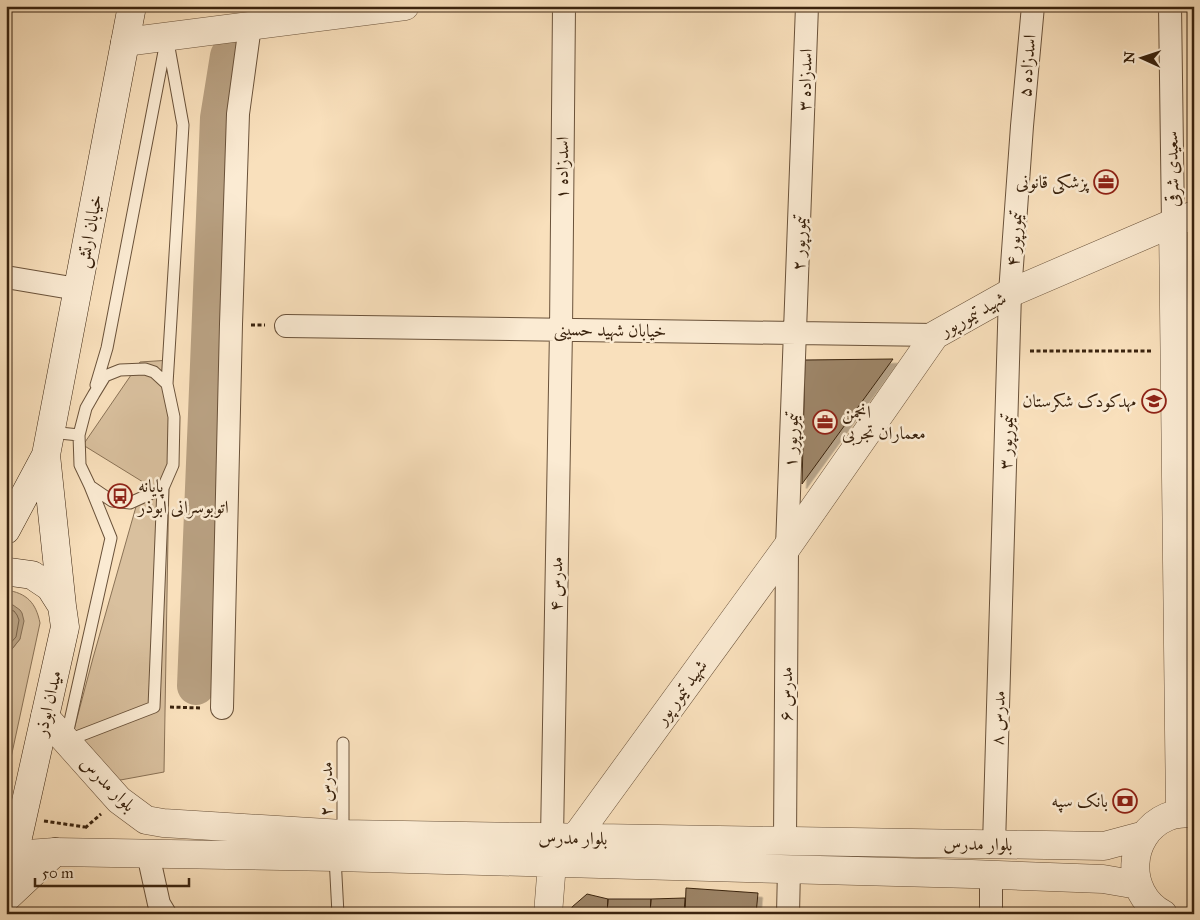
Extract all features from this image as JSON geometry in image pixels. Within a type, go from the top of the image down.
[{"type":"street","name":"خیابان ارتش","points":[[48,443],[132,6]]},
{"type":"street","points":[[125,42],[405,6]]},
{"type":"street","name":"اسدزاده ۱","points":[[561,330],[564,6]]},
{"type":"street","name":"اسدزاده ۳","points":[[802,153],[807,6]]},
{"type":"street","name":"اسدزاده ۵","points":[[1022,126],[1033,6]]},
{"type":"street","name":"سعیدی شرقی","points":[[1170,6],[1183,219],[1181,339],[1187,813]]},
{"type":"street","points":[[222,708],[238,114],[250,26]]},
{"type":"street","name":"تیمورپور ۴","points":[[1010,293],[1022,126]]},
{"type":"street","name":"تیمورپور ۲","points":[[795,333],[802,153]]},
{"type":"street","name":"شهید تیمورپور","points":[[787,547],[935,335],[1010,293],[1183,219]]},
{"type":"street","points":[[6,277],[77,289]]},
{"type":"street","name":"تیمورپور ۳","points":[[1002,590],[1010,293]]},
{"type":"street","name":"خیابان شهید حسینی","points":[[286,326],[935,335]]},
{"type":"street","name":"مدرس ۴","points":[[560,846],[561,330]]},
{"type":"street","name":"تیمورپور ۱","points":[[787,547],[795,333]]},
{"type":"street","points":[[6,530],[48,443]]},
{"type":"street","points":[[48,443],[62,606]]},
{"type":"street","name":"شهید تیمور پور","points":[[560,846],[787,547]]},
{"type":"street","name":"مدرس ۶","points":[[785,841],[787,547]]},
{"type":"street","name":"میدان ابوذر","points":[[6,573],[32,575],[50,587],[62,606],[65,627],[10,861]]},
{"type":"street","name":"مدرس ۸","points":[[994,845],[1002,590]]},
{"type":"street","name":"بلوار مدرس","points":[[45,717],[119,800],[146,820],[339,846]]},
{"type":"street","points":[[1163,914],[1156,910],[1145,898],[1138,884],[1135,872],[1135,859],[1138,846],[1154,824],[1166,817],[1187,813]]},
{"type":"street","name":"بلوار مدرس","points":[[10,861],[55,852],[148,854],[339,846],[560,846],[785,841],[1104,846],[1145,835]]},
{"type":"street","points":[[548,914],[560,846]]},
{"type":"street","name":"بلوار مدرس","points":[[560,846],[788,870],[1103,879],[1138,884]]},
{"type":"street","points":[[6,898],[55,852]]},
{"type":"street","points":[[148,854],[159,904],[165,914]]},
{"type":"street","points":[[788,870],[788,914]]},
{"type":"street","points":[[991,875],[991,914]]},
{"type":"lane","points":[[66,741],[154,707],[163,488],[173,465],[174,417],[167,384],[182,125],[167,36]]},
{"type":"lane","points":[[94,394],[107,348],[167,36]]},
{"type":"lane","points":[[66,741],[111,538],[80,465],[79,435],[86,408],[105,376],[120,370],[145,369],[154,372],[167,384]]},
{"type":"lane","points":[[48,443],[79,435]]},
{"type":"lane","points":[[90,486],[112,501],[130,503],[163,488]]},
{"type":"lane","name":"مدرس ۲","points":[[338,914],[343,743]]},
{"type":"path","points":[[231,324],[286,326]]},
{"type":"path","points":[[1009,351],[1181,339]]},
{"type":"path","points":[[154,707],[222,708]]},
{"type":"path","points":[[55,852],[119,800]]},
{"type":"shaded area","points":[[171,360],[164,772],[115,781],[72,737],[143,482],[83,445],[140,362]]},
{"type":"shaded area","points":[[6,590],[25,596],[36,610],[40,623],[6,781],[6,664],[8,654],[20,639],[9,604],[6,604]]},
{"type":"water","points":[[6,604],[13,605],[20,610],[24,621],[20,639],[8,654],[6,664]]},
{"type":"building","name":"انجمن معماران تجربی","points":[[893,359],[802,484],[805,360]]},
{"type":"building","points":[[686,888],[758,893],[756,914],[685,914]]},
{"type":"building","points":[[587,894],[608,899],[607,914],[571,914],[572,907]]},
{"type":"building","points":[[685,898],[684,914],[650,914],[651,899]]},
{"type":"building","points":[[608,899],[651,899],[650,914],[607,914]]},
{"type":"waterway","points":[[196,686],[219,118],[229,56]]},
{"type":"place","name":"پزشکی قانونی","points":[[1106,182]]},
{"type":"place","name":"مهدکودک شکرستان","points":[[1154,401]]},
{"type":"place","name":"انجمن معماران تجربی","points":[[825,422]]},
{"type":"place","name":"پایانه اتوبوسرانی ابوذر","points":[[120,496]]},
{"type":"place","name":"بانک سپه","points":[[1125,801]]}]
